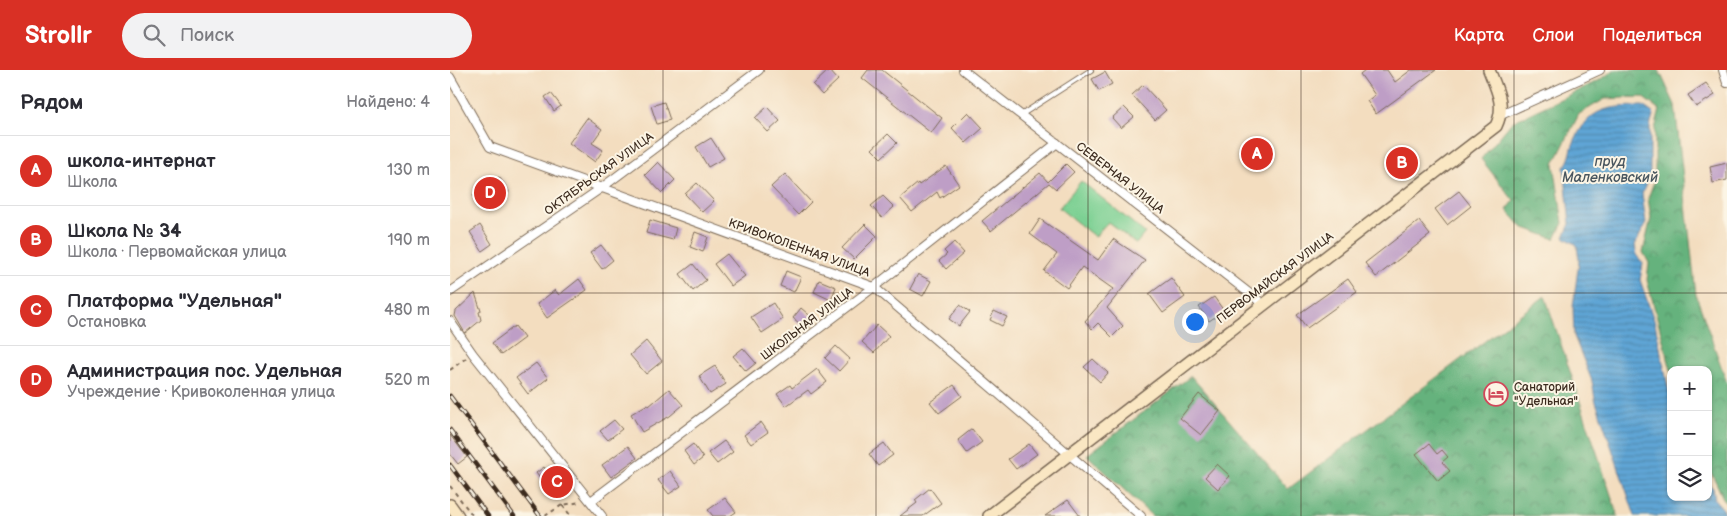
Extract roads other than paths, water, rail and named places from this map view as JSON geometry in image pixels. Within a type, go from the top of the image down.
[{"type":"main road","points":[[1489,70],[1502,105],[1501,115]]},
{"type":"main road","name":"ПЕРВОМАЙСКАЯ УЛИЦА","points":[[989,516],[1070,456],[1263,304],[1484,136],[1496,126],[1501,115]]},
{"type":"main road","points":[[450,505],[458,516]]},
{"type":"street","name":"ОКТЯБРЬСКАЯ УЛИЦА","points":[[450,292],[600,189],[759,70]]},
{"type":"street","name":"СЕВЕРНАЯ УЛИЦА","points":[[963,70],[1263,304]]},
{"type":"street","points":[[1501,115],[1600,70]]},
{"type":"street","points":[[1723,70],[1727,83]]},
{"type":"street","name":"КРИВОКОЛЕННАЯ УЛИЦА","points":[[450,78],[490,147],[600,189],[874,287],[1141,516]]},
{"type":"street","name":"ШКОЛЬНАЯ УЛИЦА","points":[[591,501],[874,287],[1057,143]]},
{"type":"street","points":[[450,321],[472,354],[602,516]]},
{"type":"lane","points":[[1021,115],[1091,70]]},
{"type":"water","name":"пруд Маленковский","points":[[1643,106],[1654,114],[1650,126],[1650,175],[1642,194],[1646,223],[1635,245],[1637,256],[1643,263],[1640,280],[1655,323],[1667,382],[1667,501],[1712,501],[1712,487],[1715,500],[1724,510],[1725,516],[1635,516],[1595,399],[1592,381],[1574,336],[1573,307],[1579,260],[1577,245],[1564,237],[1570,224],[1564,167],[1580,130],[1587,121],[1601,111],[1620,107]]},
{"type":"railway","points":[[450,396],[540,516]]},
{"type":"railway","points":[[450,430],[514,516]]},
{"type":"railway","points":[[450,465],[488,516]]},
{"type":"place","name":"школа-интернат","points":[[1257,154]]},
{"type":"place","name":"Школа № 34","points":[[1402,163]]},
{"type":"place","name":"Администрация пос. Удельная","points":[[490,193]]},
{"type":"place","name":"Санаторий \"Удельная\"","points":[[1496,394]]},
{"type":"place","name":"Платформа \"Удельная\"","points":[[557,482]]}]
